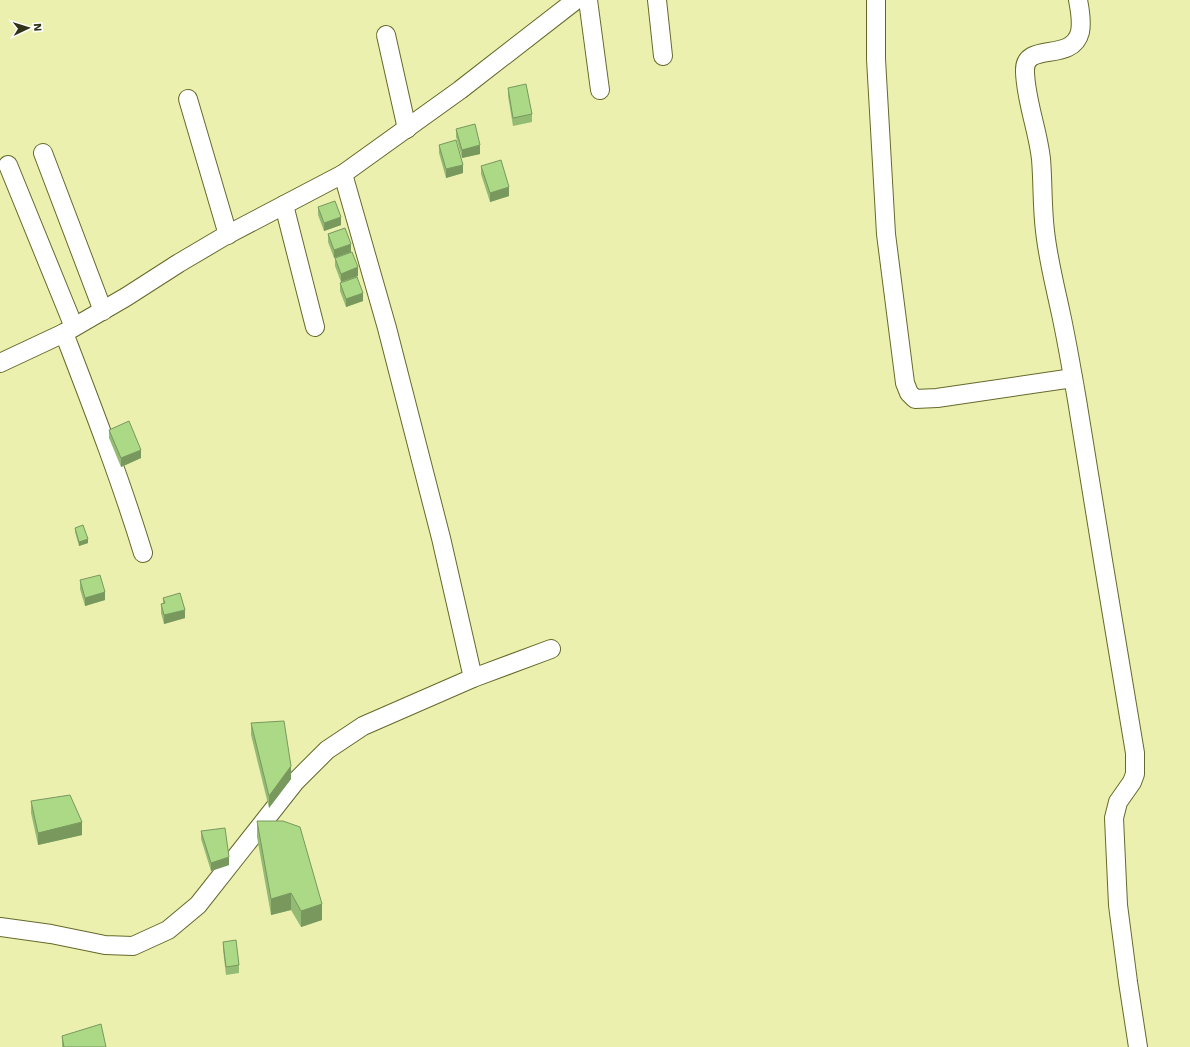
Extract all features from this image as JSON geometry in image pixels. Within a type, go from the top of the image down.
[{"type":"street","points":[[0,364],[69,330],[228,235],[343,174],[460,90],[576,0]]},
{"type":"street","points":[[588,0],[600,90]]},
{"type":"street","points":[[657,0],[664,56]]},
{"type":"street","points":[[876,0],[876,58],[886,234],[905,384],[909,393],[915,399],[937,398],[1073,378]]},
{"type":"street","points":[[1078,0],[1081,22],[1080,32],[1076,40],[1071,46],[1065,49],[1032,56],[1025,64],[1024,71],[1027,91],[1038,136],[1045,231],[1050,266],[1073,378],[1135,753],[1135,774],[1132,782],[1118,802],[1114,818],[1118,905],[1138,1047]]},
{"type":"street","points":[[386,35],[407,129]]},
{"type":"street","points":[[188,99],[228,235]]},
{"type":"street","points":[[43,153],[103,311]]},
{"type":"street","points":[[8,165],[69,330],[127,500],[143,553]]},
{"type":"street","points":[[343,174],[393,350],[441,538],[473,678]]},
{"type":"street","points":[[284,205],[315,327]]},
{"type":"street","points":[[0,927],[52,934],[105,945],[133,946],[168,930],[198,905],[295,782],[327,750],[363,726],[473,678],[551,649]]},
{"type":"building","points":[[526,84],[532,114],[513,118],[508,88]]},
{"type":"building","points":[[475,124],[480,145],[462,150],[456,129]]},
{"type":"building","points":[[456,140],[463,165],[446,169],[439,145]]},
{"type":"building","points":[[501,160],[509,187],[490,193],[481,166]]},
{"type":"building","points":[[335,201],[341,217],[324,223],[318,207]]},
{"type":"building","points":[[345,228],[351,244],[334,250],[328,234]]},
{"type":"building","points":[[352,252],[358,267],[341,274],[335,258]]},
{"type":"building","points":[[357,277],[363,293],[346,299],[340,283]]},
{"type":"building","points":[[129,421],[141,450],[121,458],[109,430]]},
{"type":"building","points":[[83,525],[88,539],[79,542],[75,528]]},
{"type":"building","points":[[100,575],[105,592],[85,598],[80,580]]},
{"type":"building","points":[[180,593],[185,610],[164,615],[161,604],[165,603],[163,598]]},
{"type":"building","points":[[284,721],[291,766],[269,796],[251,723]]},
{"type":"building","points":[[70,795],[82,822],[38,833],[31,801]]},
{"type":"building","points":[[257,821],[283,821],[300,827],[322,904],[301,911],[291,893],[271,899]]},
{"type":"building","points":[[225,828],[229,857],[211,863],[201,831]]},
{"type":"building","points":[[236,940],[239,965],[226,967],[223,942]]},
{"type":"building","points":[[101,1024],[106,1047],[64,1047],[62,1036]]}]
